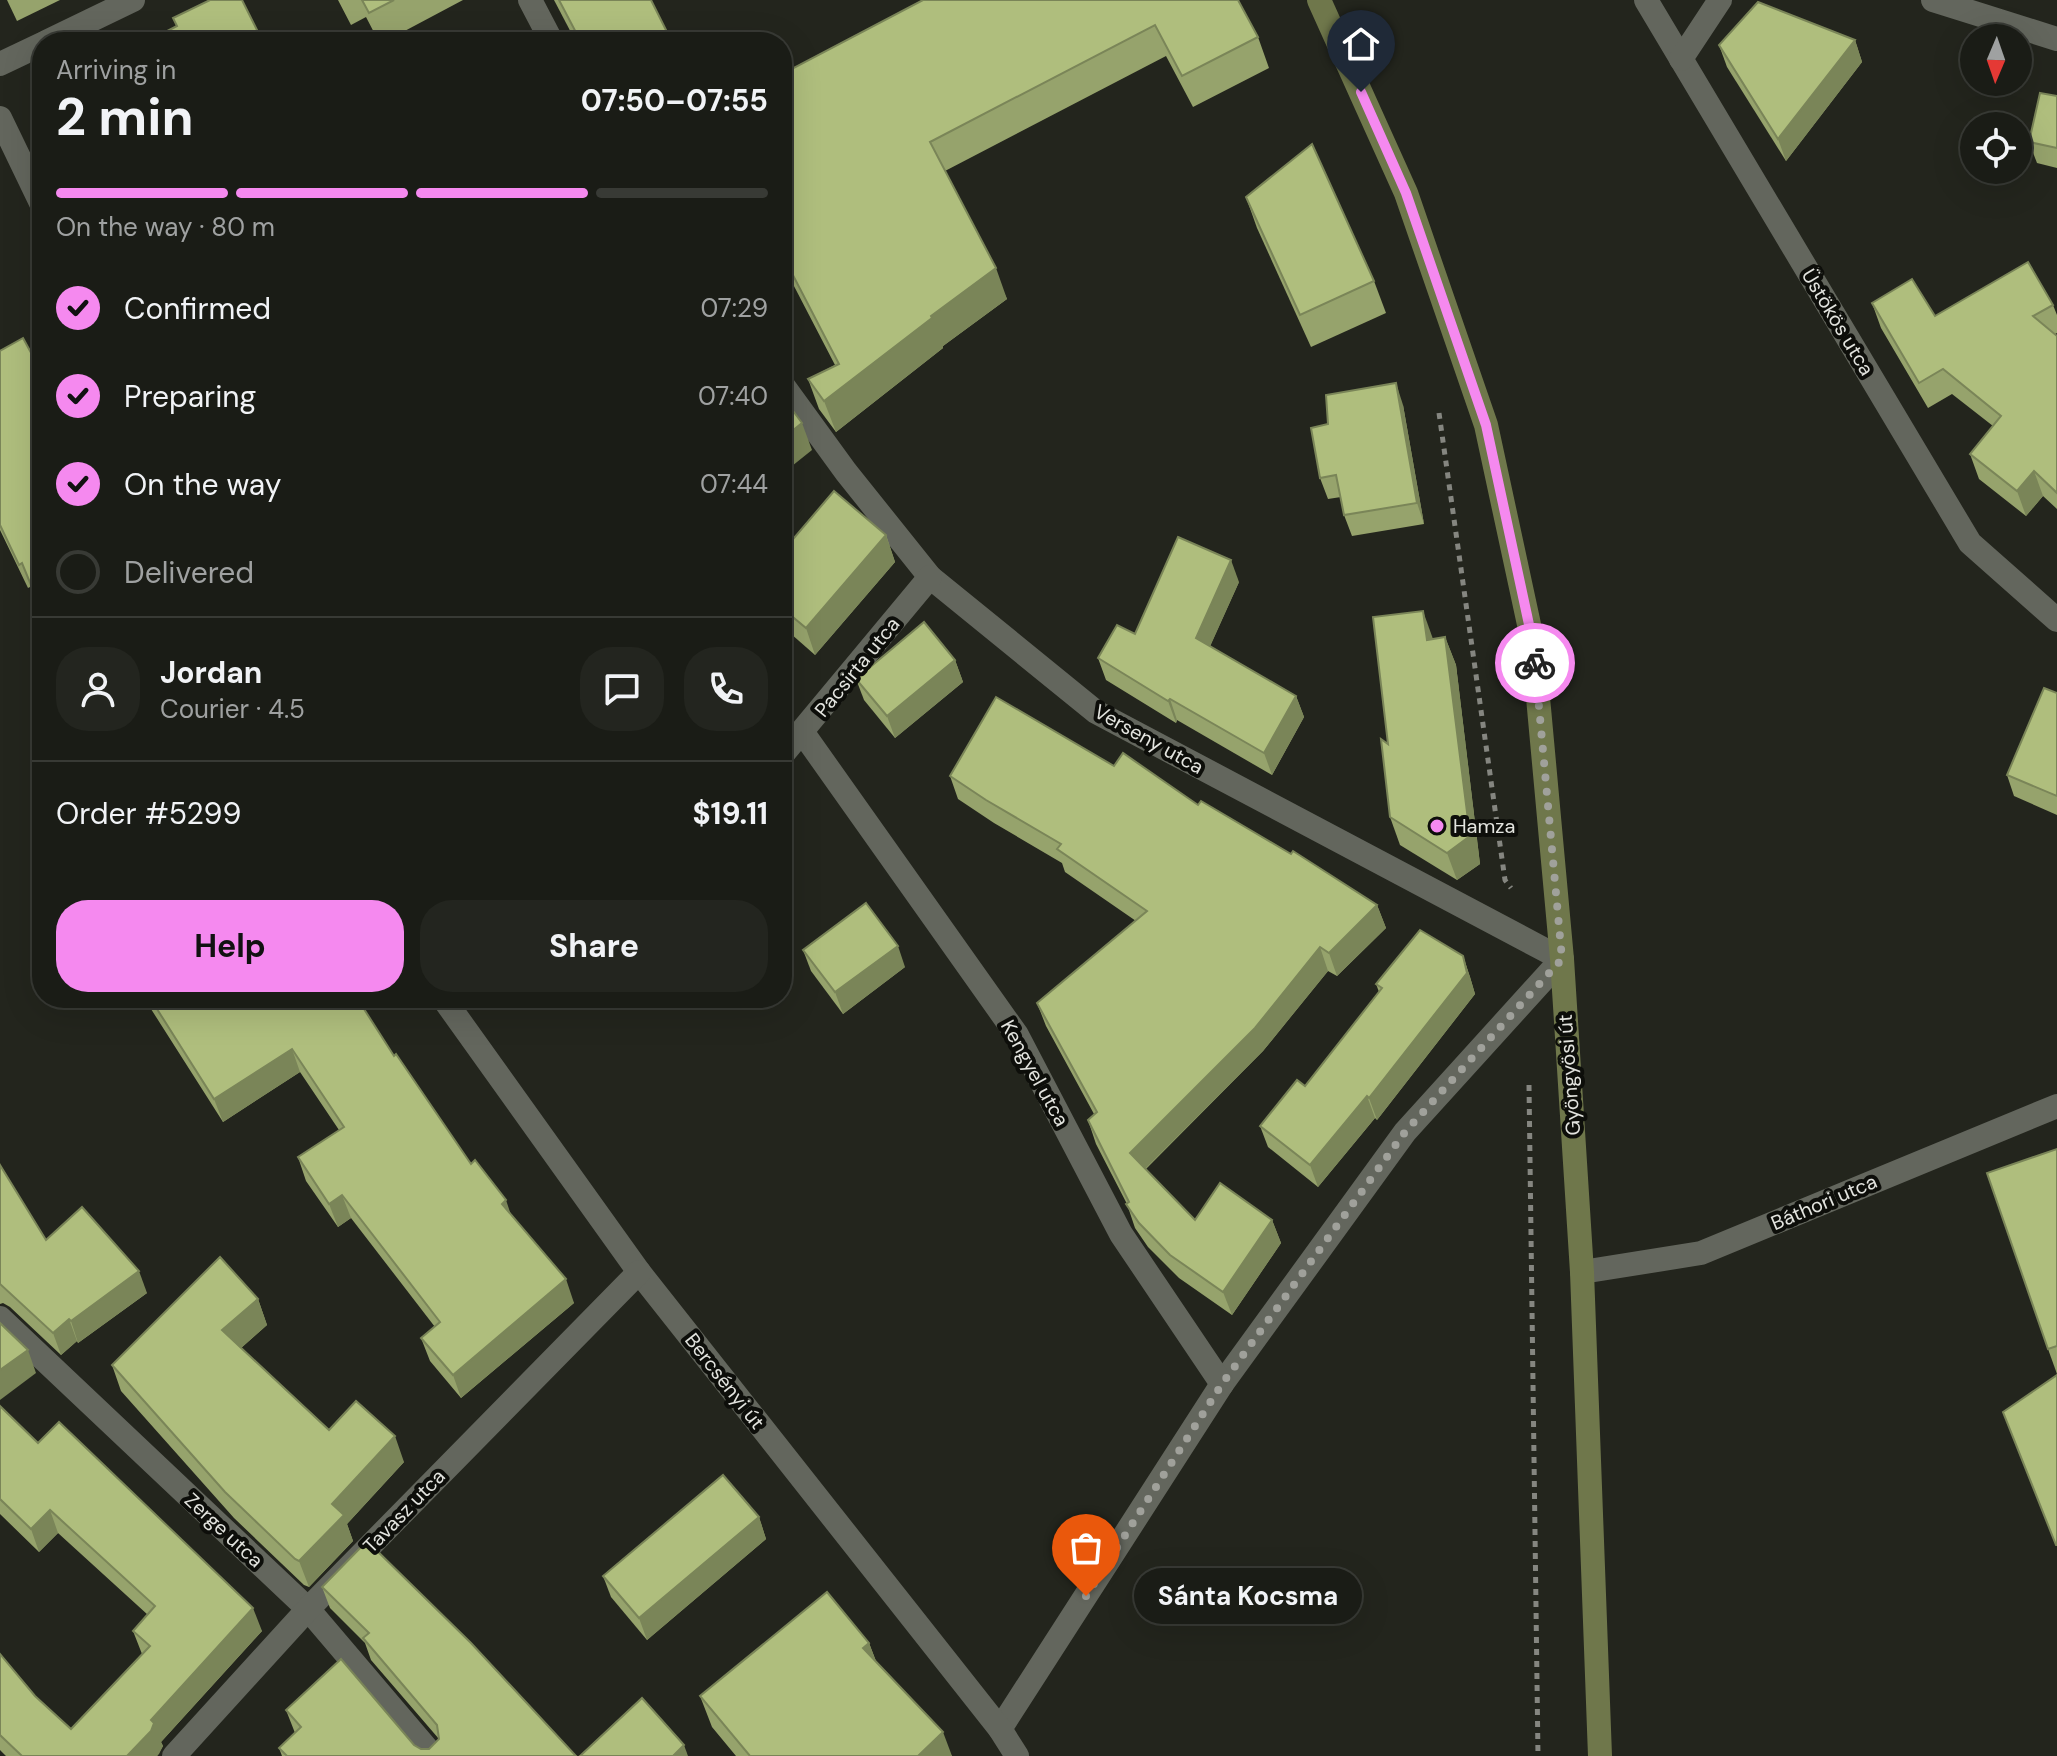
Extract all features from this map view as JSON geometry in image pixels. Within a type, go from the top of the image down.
[{"type":"street","points":[[67,32],[133,0]]},
{"type":"street","points":[[530,0],[547,32]]},
{"type":"street","name":"Gyöngyösi út","points":[[1319,0],[1406,193],[1486,425],[1533,643],[1562,959],[1582,1272],[1600,1756]]},
{"type":"street","name":"Üstökös utca","points":[[1646,0],[1970,543],[2057,620]]},
{"type":"street","points":[[1681,59],[1720,0]]},
{"type":"street","points":[[1933,0],[2057,39]]},
{"type":"street","points":[[0,64],[32,49]]},
{"type":"street","points":[[0,118],[32,184]]},
{"type":"street","name":"Verseny utca","points":[[792,398],[846,472],[930,577],[1096,712],[1562,959]]},
{"type":"street","name":"Pacsirta utca","points":[[792,745],[930,577]]},
{"type":"street","name":"Kengyel utca","points":[[803,733],[1017,1035],[1121,1234],[1222,1384]]},
{"type":"street","points":[[1000,1729],[1222,1384],[1405,1132],[1562,959]]},
{"type":"street","name":"Bercsényi út","points":[[456,1008],[639,1272],[1000,1729],[1017,1756]]},
{"type":"street","name":"Báthori utca","points":[[1582,1272],[1701,1253],[2057,1106]]},
{"type":"street","name":"Tavasz utca","points":[[174,1756],[308,1609],[639,1272]]},
{"type":"street","name":"Zerge utca","points":[[0,1318],[308,1609],[433,1756]]},
{"type":"path","points":[[1438,403],[1505,880],[1513,891]]},
{"type":"path","points":[[1529,1080],[1538,1756]]},
{"type":"building","points":[[210,0],[242,0],[258,32],[165,32],[177,26],[173,18]]},
{"type":"building","points":[[362,0],[394,0],[369,13]]},
{"type":"building","points":[[559,0],[651,0],[667,32],[576,32]]},
{"type":"building","points":[[923,0],[1238,0],[1258,37],[1182,76],[1155,25],[930,142],[996,268],[824,401],[808,379],[839,364],[792,273],[792,69]]},
{"type":"building","points":[[1758,2],[1855,40],[1778,139],[1719,45]]},
{"type":"building","points":[[2040,93],[2057,96],[2057,148],[2032,143]]},
{"type":"building","points":[[1312,144],[1374,281],[1300,315],[1246,197]]},
{"type":"building","points":[[2028,262],[2053,305],[2033,316],[2057,336],[2057,493],[2034,471],[2017,491],[1970,454],[2001,416],[1943,369],[1919,383],[1872,303],[1912,279],[1935,316]]},
{"type":"building","points":[[23,338],[32,355],[32,588],[0,525],[0,351]]},
{"type":"building","points":[[1396,383],[1417,503],[1344,515],[1336,475],[1320,478],[1311,428],[1328,424],[1326,395]]},
{"type":"building","points":[[792,410],[802,423],[792,431]]},
{"type":"building","points":[[834,491],[886,535],[806,628],[792,616],[792,540]]},
{"type":"building","points":[[1178,537],[1231,560],[1196,638],[1296,696],[1264,753],[1170,699],[1168,701],[1098,658],[1117,625],[1135,634]]},
{"type":"building","points":[[1423,611],[1427,640],[1445,637],[1470,836],[1447,853],[1390,817],[1381,739],[1388,744],[1373,617]]},
{"type":"building","points":[[924,622],[955,660],[887,716],[856,679]]},
{"type":"building","points":[[2044,688],[2057,693],[2057,796],[2007,775]]},
{"type":"building","points":[[996,697],[1114,766],[1123,753],[1198,805],[1201,801],[1291,854],[1293,851],[1377,905],[1329,953],[1320,947],[1255,1028],[1130,1153],[1195,1220],[1220,1183],[1272,1220],[1223,1292],[1170,1255],[1139,1223],[1126,1204],[1129,1202],[1088,1120],[1097,1112],[1037,1003],[1147,911],[1057,849],[1061,844],[950,776]]},
{"type":"building","points":[[866,903],[898,946],[835,992],[803,950]]},
{"type":"building","points":[[1420,930],[1463,956],[1467,973],[1369,1098],[1367,1096],[1310,1165],[1260,1126],[1297,1080],[1305,1086],[1382,988],[1376,984]]},
{"type":"building","points":[[156,1008],[363,1008],[471,1164],[475,1160],[506,1200],[502,1204],[566,1279],[453,1375],[421,1338],[440,1322],[342,1195],[329,1204],[298,1157],[344,1127],[292,1049],[214,1099]]},
{"type":"building","points":[[2057,1149],[2057,1346],[2048,1349],[1987,1173]]},
{"type":"building","points":[[0,1165],[46,1240],[82,1207],[139,1271],[53,1333],[0,1284]]},
{"type":"building","points":[[220,1257],[258,1299],[222,1330],[329,1430],[356,1401],[395,1436],[332,1504],[344,1515],[299,1561],[225,1492],[112,1365]]},
{"type":"building","points":[[0,1323],[28,1350],[0,1370]]},
{"type":"building","points":[[2057,1375],[2057,1545],[2056,1545],[2003,1412]]},
{"type":"building","points":[[0,1406],[38,1443],[59,1422],[253,1608],[151,1720],[154,1723],[151,1731],[127,1756],[22,1756],[0,1735],[0,1654],[35,1696],[71,1729],[150,1646],[133,1631],[155,1606],[50,1510],[31,1529],[0,1499]]},
{"type":"building","points":[[723,1475],[759,1517],[639,1618],[603,1576]]},
{"type":"building","points":[[367,1541],[471,1643],[576,1756],[287,1756],[279,1748],[301,1727],[286,1710],[341,1659],[414,1745],[429,1749],[439,1739],[437,1725],[363,1638],[369,1633],[322,1587]]},
{"type":"building","points":[[827,1592],[869,1643],[863,1648],[943,1732],[918,1756],[750,1756],[700,1696]]},
{"type":"building","points":[[642,1698],[684,1745],[673,1756],[580,1756]]},
{"type":"way so far","points":[[1086,1596],[1222,1384],[1405,1132],[1562,959],[1535,663]]},
{"type":"place","name":"Hamza","points":[[1437,826]]},
{"type":"place","name":"Sánta Kocsma","points":[[1086,1596]]},
{"type":"route","points":[[1361,92],[1406,193],[1486,425],[1535,663]]}]
